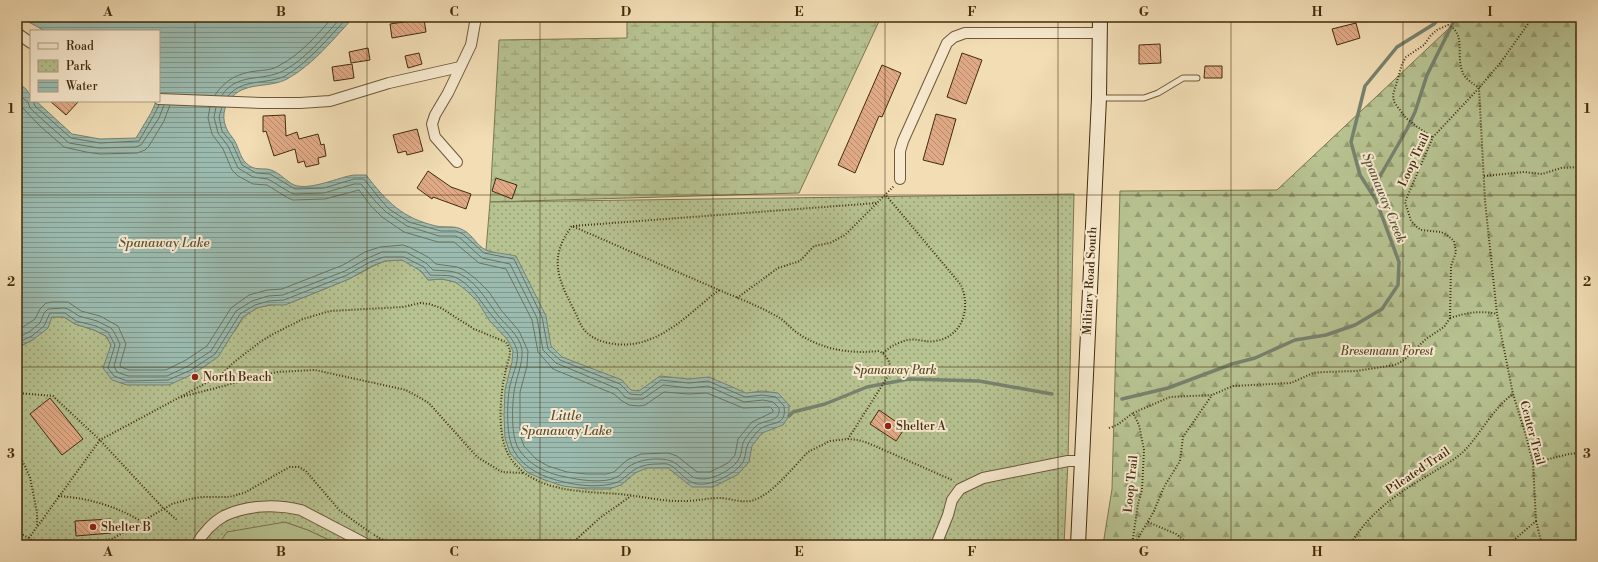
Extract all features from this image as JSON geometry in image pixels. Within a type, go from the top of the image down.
[{"type":"main road","name":"Military Road South","points":[[1078,545],[1099,98],[1100,17]]},
{"type":"street","points":[[457,162],[435,138],[432,124],[435,115],[471,45],[476,17]]},
{"type":"street","points":[[17,33],[30,42]]},
{"type":"street","points":[[900,179],[900,151],[903,141],[947,43],[954,37],[965,33],[1100,33]]},
{"type":"street","points":[[160,99],[262,103],[330,101],[389,83],[460,67]]},
{"type":"street","points":[[936,545],[948,515],[952,500],[960,489],[983,478],[1068,462],[1081,461]]},
{"type":"street","points":[[196,545],[210,527],[223,517],[244,510],[277,507],[290,507],[300,510],[368,545]]},
{"type":"lane","points":[[1099,98],[1144,98],[1158,93],[1183,78],[1197,78]]},
{"type":"path","name":"Loop Trail","points":[[1450,318],[1451,266],[1456,252],[1456,246],[1454,241],[1441,232],[1421,230],[1417,227],[1411,221],[1405,202],[1433,137],[1501,62],[1533,17]]},
{"type":"path","points":[[1433,137],[1406,118],[1394,102],[1395,86],[1402,64],[1409,54],[1424,45],[1431,35],[1437,30],[1448,25],[1456,28],[1459,35],[1460,63],[1463,74],[1479,88]]},
{"type":"path","name":"Center Trail","points":[[1479,88],[1485,201],[1497,314],[1513,394],[1533,463],[1536,521],[1542,545]]},
{"type":"path","points":[[1484,176],[1524,172],[1542,174],[1561,168],[1581,167]]},
{"type":"path","points":[[736,298],[778,268],[800,261],[814,246],[830,242],[845,235],[900,179]]},
{"type":"path","points":[[883,353],[894,345],[908,340],[935,341],[948,337],[959,328],[962,323],[966,305],[961,285],[885,194]]},
{"type":"path","points":[[572,226],[877,203]]},
{"type":"path","points":[[572,226],[779,317],[799,334],[824,346],[851,352],[879,351],[883,353],[890,364],[890,373],[848,438]]},
{"type":"path","points":[[572,226],[560,249],[558,265],[560,282],[586,332],[600,340],[616,344],[633,344],[665,333],[719,290]]},
{"type":"path","points":[[29,538],[100,440],[221,375],[237,359],[274,333],[303,319],[330,311],[403,307],[420,303],[429,304],[440,308],[474,329],[508,344],[510,355],[502,387],[501,416],[504,445],[523,473],[538,482],[569,490],[685,501],[722,498],[741,501],[754,501],[768,493],[808,452],[815,447],[830,441],[848,438],[868,443],[952,480]]},
{"type":"path","points":[[1109,428],[1117,425],[1133,412],[1170,397],[1212,395],[1233,386],[1291,383],[1313,373],[1356,371],[1395,365],[1404,360],[1426,339],[1444,327],[1450,318],[1474,312],[1497,314]]},
{"type":"path","points":[[176,399],[277,372],[315,370],[406,390],[429,403],[476,457],[502,472],[523,473]]},
{"type":"path","points":[[17,393],[53,396],[100,440],[163,508],[178,520]]},
{"type":"path","name":"Pileated Trail","points":[[1350,545],[1365,523],[1377,511],[1408,488],[1463,452],[1503,402],[1513,394]]},
{"type":"path","name":"Loop Trail","points":[[1133,545],[1148,522],[1164,487],[1180,461],[1183,436],[1212,395]]},
{"type":"path","name":"Loop Trail","points":[[1133,412],[1139,425],[1144,450],[1142,490],[1138,504],[1133,545]]},
{"type":"path","points":[[17,450],[30,477],[37,513],[37,525]]},
{"type":"path","points":[[1533,463],[1569,454],[1581,453]]},
{"type":"path","points":[[58,496],[98,502],[142,521]]},
{"type":"path","points":[[570,545],[601,516],[632,496]]},
{"type":"path","points":[[1508,545],[1536,521]]},
{"type":"path","points":[[1148,522],[1176,534],[1190,545]]},
{"type":"path","points":[[17,537],[23,535],[37,545]]},
{"type":"green space","points":[[627,17],[845,17],[847,19],[858,21],[865,17],[881,17],[799,193],[490,202],[499,40],[627,38]]},
{"type":"green space","name":"Bresemann Forest","points":[[1461,17],[1581,17],[1581,545],[1103,545],[1112,489],[1120,191],[1277,190]]},
{"type":"green space","name":"Spanaway Park","points":[[1074,194],[1068,461],[1064,545],[340,545],[308,530],[285,522],[227,532],[218,545],[17,545],[17,348],[34,339],[52,317],[64,317],[75,324],[94,330],[106,336],[111,345],[109,353],[235,331],[243,318],[255,309],[294,301],[387,261],[406,261],[420,271],[428,280],[442,279],[455,282],[486,250],[490,202]]},
{"type":"green space","points":[[285,522],[308,530],[340,545],[214,545],[227,532],[245,524]]},
{"type":"water","name":"Spanaway Lake","points":[[20,17],[354,17],[323,51],[297,73],[280,82],[245,89],[233,96],[229,101],[226,106],[224,121],[228,132],[234,140],[242,158],[249,166],[274,171],[294,185],[301,186],[316,185],[348,176],[366,175],[388,201],[404,213],[424,223],[443,227],[460,228],[469,234],[486,250],[516,256],[546,316],[551,346],[562,357],[622,380],[631,390],[639,391],[660,376],[689,379],[709,377],[746,393],[762,391],[778,393],[789,405],[789,416],[783,425],[762,433],[752,446],[749,462],[737,475],[713,487],[692,487],[668,468],[647,468],[635,473],[621,485],[609,489],[587,489],[563,486],[542,479],[527,472],[510,453],[505,438],[505,390],[512,362],[513,351],[507,339],[489,320],[478,302],[466,290],[455,282],[442,279],[428,280],[421,271],[402,260],[385,261],[372,266],[349,279],[285,305],[269,305],[257,308],[243,317],[218,357],[193,374],[169,385],[127,385],[112,380],[103,368],[111,345],[106,336],[94,330],[75,324],[64,317],[52,317],[48,328],[34,339],[17,348],[17,84],[23,86],[27,90],[30,95],[30,102],[37,102],[72,134],[100,139],[136,138],[156,102],[160,102],[160,30],[43,30]]},
{"type":"building","points":[[424,19],[426,32],[392,38],[390,24]]},
{"type":"building","points":[[1356,23],[1360,38],[1337,45],[1332,29]]},
{"type":"building","points":[[1160,44],[1161,63],[1139,64],[1139,45]]},
{"type":"building","points":[[368,48],[370,60],[351,63],[349,52]]},
{"type":"building","points":[[419,53],[422,64],[408,68],[405,56]]},
{"type":"building","points":[[962,53],[982,60],[966,104],[947,97]]},
{"type":"building","points":[[352,64],[354,78],[334,81],[332,67]]},
{"type":"building","points":[[882,65],[901,73],[882,117],[879,116],[855,173],[838,165]]},
{"type":"building","points":[[1205,66],[1222,66],[1222,78],[1204,78]]},
{"type":"building","points":[[51,102],[78,102],[66,115]]},
{"type":"building","points":[[936,114],[956,119],[943,165],[923,160]]},
{"type":"building","points":[[285,115],[286,136],[297,132],[299,139],[318,134],[321,145],[324,144],[326,156],[318,158],[319,164],[306,167],[304,161],[298,163],[295,149],[274,156],[266,131],[263,132],[263,116]]},
{"type":"building","points":[[417,129],[423,151],[407,155],[406,151],[398,153],[393,135]]},
{"type":"building","points":[[428,171],[451,187],[471,194],[466,209],[433,197],[432,199],[417,188]]},
{"type":"building","points":[[496,178],[517,185],[512,199],[492,191]]},
{"type":"building","points":[[50,398],[83,439],[62,455],[30,414]]},
{"type":"building","name":"Shelter A","points":[[879,410],[905,428],[896,441],[870,424]]},
{"type":"building","name":"Shelter B","points":[[111,519],[111,533],[76,536],[75,521]]},
{"type":"waterway","name":"Spanaway Creek","points":[[1122,399],[1168,388],[1232,364],[1255,358],[1295,340],[1326,335],[1355,325],[1382,309],[1398,285],[1399,262],[1376,200],[1360,175],[1351,142],[1365,86],[1397,47],[1434,24],[1440,17]]},
{"type":"waterway","points":[[1371,192],[1407,129],[1415,112],[1427,75],[1456,17]]},
{"type":"waterway","name":"Spanaway Creek","points":[[789,416],[793,412],[825,404],[867,387],[909,379],[979,381],[1052,394]]},
{"type":"place","name":"North Beach","points":[[195,377]]},
{"type":"place","name":"Shelter A","points":[[888,426]]},
{"type":"place","name":"Shelter B","points":[[93,527]]},
{"type":"water label","name":"Little Spanaway Lake","points":[[566,424]]}]
